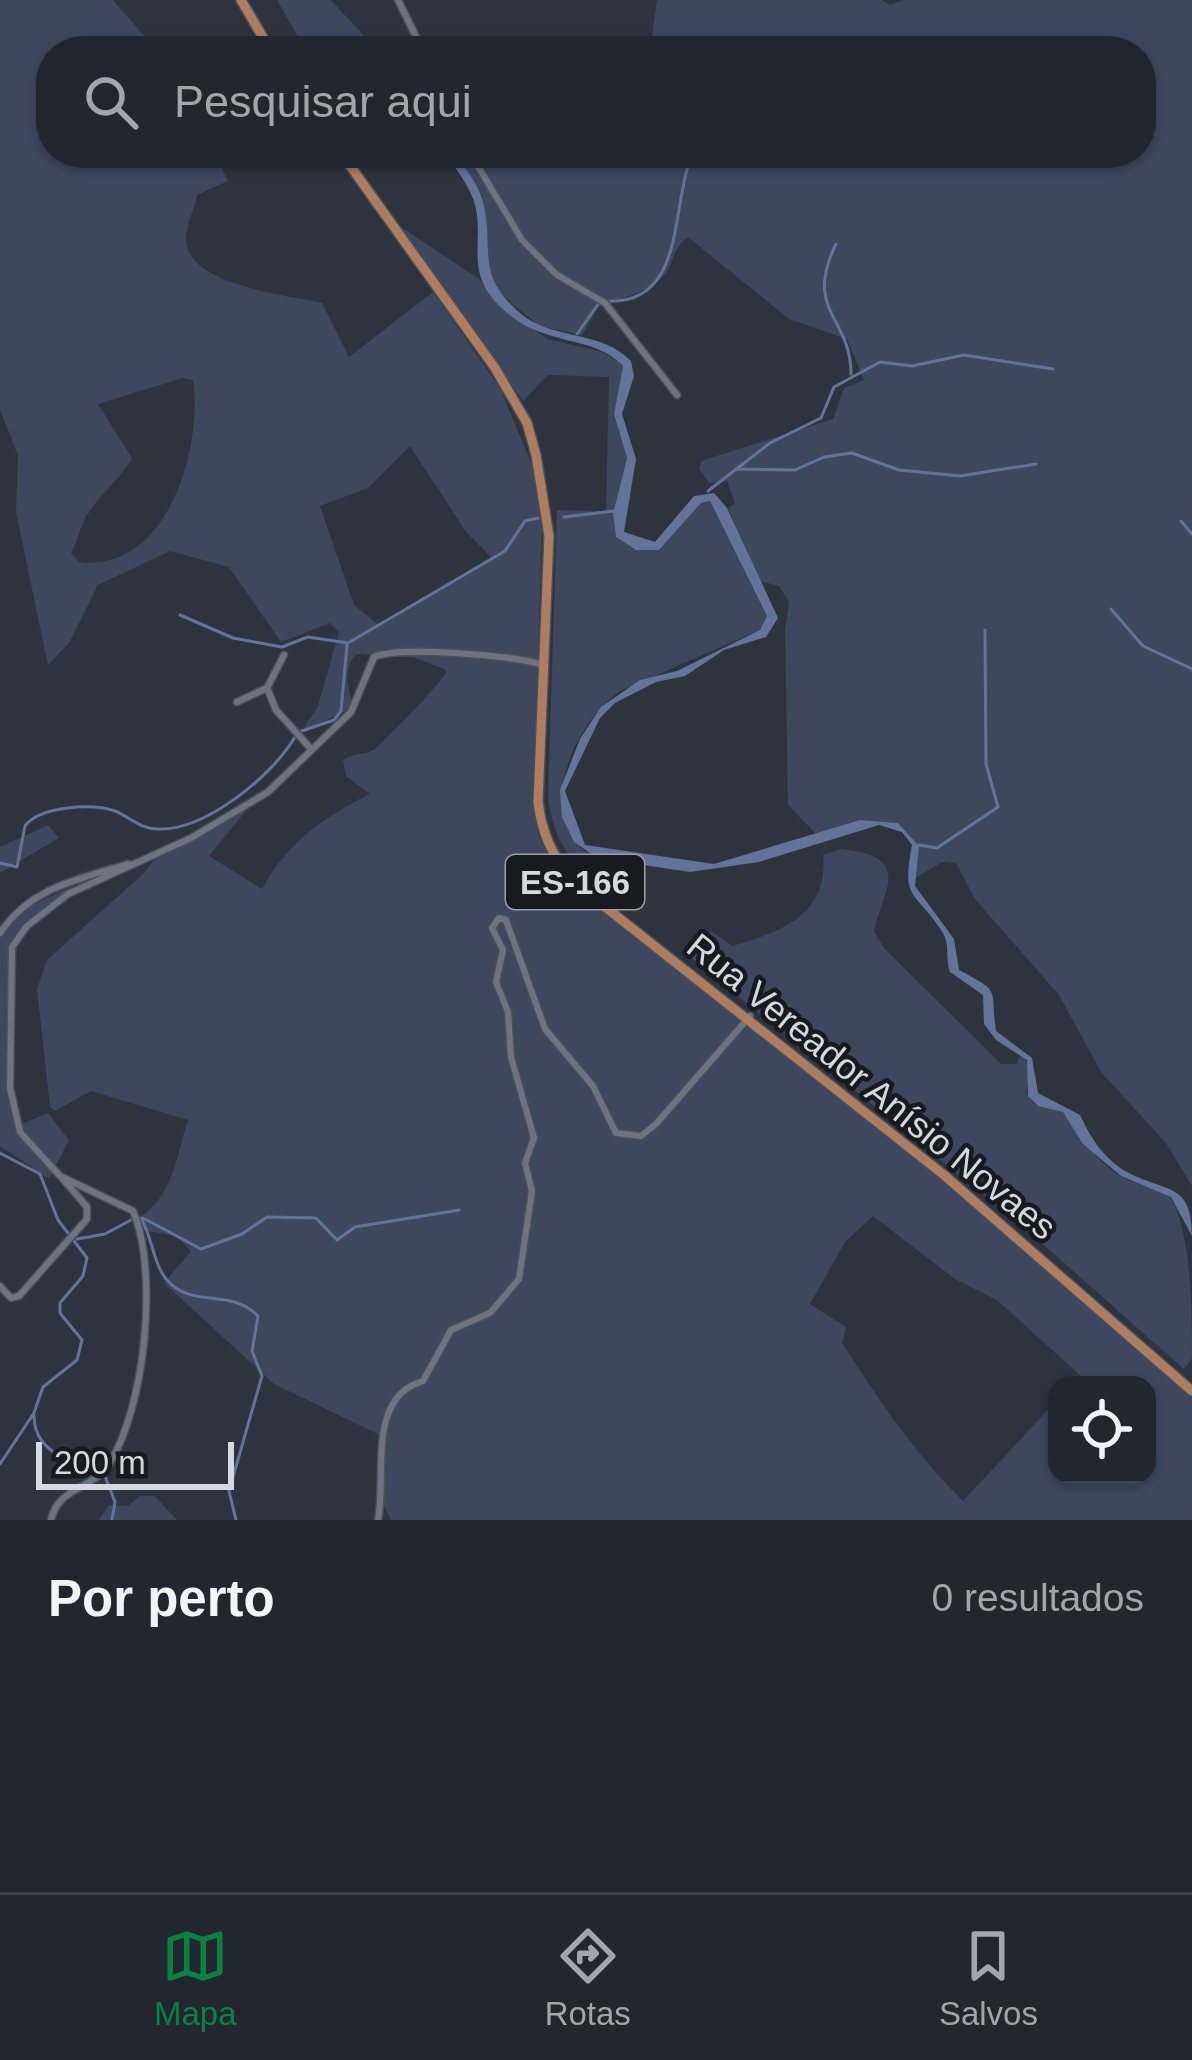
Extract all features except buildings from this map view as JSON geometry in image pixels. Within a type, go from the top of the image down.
[{"type":"main road","points":[[241,0],[262,36]]},
{"type":"main road","name":"Rua Vereador Anísio Novaes","points":[[352,168],[495,368],[526,423],[545,491],[550,536],[540,664],[538,802],[542,834],[554,857],[571,880],[750,1016],[944,1175],[1192,1391]]},
{"type":"street","points":[[398,0],[416,36]]},
{"type":"street","points":[[479,168],[522,240],[557,275],[605,303],[677,395]]},
{"type":"street","points":[[0,1286],[10,1298],[19,1296],[88,1212],[20,1132],[12,1113],[12,947],[27,926],[68,894],[191,838],[268,792],[351,712],[374,657],[388,651],[415,656],[440,652],[522,658],[540,664]]},
{"type":"street","points":[[237,702],[267,688],[284,655]]},
{"type":"street","points":[[267,688],[276,710],[310,748]]},
{"type":"street","points":[[0,933],[21,904],[80,876],[131,863]]},
{"type":"street","points":[[377,1520],[383,1420],[409,1385],[423,1382],[452,1330],[490,1313],[519,1280],[532,1191],[525,1163],[534,1138],[512,1057],[508,1012],[496,982],[503,950],[492,928],[499,918],[506,920],[544,1029],[593,1086],[616,1133],[626,1137],[641,1136],[656,1124],[750,1016]]},
{"type":"street","points":[[52,1520],[62,1496],[108,1466],[127,1418],[137,1382],[146,1273],[146,1252],[133,1211],[60,1176]]},
{"type":"shaded area","points":[[0,0],[113,0],[144,36],[36,36],[36,168],[222,168],[228,181],[197,195],[186,235],[191,255],[220,278],[322,303],[349,357],[433,292],[500,388],[537,477],[542,529],[533,808],[539,837],[563,878],[808,1063],[1192,1393],[1192,1520],[391,1520],[383,1504],[378,1434],[274,1384],[164,1283],[191,1251],[176,1236],[142,1230],[138,1218],[166,1188],[188,1120],[91,1091],[55,1111],[50,1107],[37,989],[47,960],[143,874],[162,850],[249,807],[209,856],[262,889],[308,833],[370,794],[346,776],[343,760],[377,747],[447,670],[413,657],[357,654],[348,672],[354,707],[301,732],[318,706],[339,632],[330,623],[281,642],[229,567],[170,551],[98,585],[69,643],[48,665],[16,512],[18,455],[0,410]],"holes":[[[183,378],[193,380],[195,408],[185,471],[156,527],[135,548],[110,560],[79,562],[71,553],[85,519],[132,458],[98,404]],[[410,446],[466,532],[491,557],[380,626],[354,605],[320,506],[368,488]],[[873,1216],[955,1279],[997,1300],[1081,1376],[1156,1376],[1156,1484],[1048,1484],[1048,1410],[963,1501],[945,1483],[842,1343],[846,1327],[810,1304],[845,1242]]]},
{"type":"shaded area","points":[[277,0],[331,0],[364,36],[297,36]]},
{"type":"shaded area","points":[[657,0],[882,0],[890,5],[903,0],[1192,0],[1192,1186],[1166,1143],[1101,1072],[1059,995],[975,899],[956,863],[942,862],[914,879],[919,846],[898,823],[860,820],[816,834],[788,805],[785,630],[789,602],[779,586],[760,581],[728,508],[735,503],[727,481],[709,483],[699,469],[701,461],[833,419],[844,388],[864,380],[847,339],[789,319],[688,237],[656,283],[638,293],[602,301],[582,335],[539,326],[500,293],[486,265],[482,196],[464,168],[1156,168],[1156,36],[652,36]]},
{"type":"shaded area","points":[[455,168],[465,168],[481,195],[491,273],[506,299],[533,322],[605,344],[631,361],[634,376],[622,414],[636,459],[624,532],[655,542],[694,496],[714,493],[727,508],[778,618],[766,637],[724,650],[685,676],[656,682],[615,703],[600,718],[565,791],[585,845],[714,864],[860,820],[898,823],[919,846],[915,886],[954,939],[959,970],[991,992],[996,1031],[1032,1058],[1038,1093],[1080,1115],[1095,1142],[1116,1165],[1177,1193],[1188,1208],[1192,1236],[1171,1197],[1121,1176],[1083,1144],[1063,1112],[1038,1106],[1028,1096],[1027,1060],[996,1040],[984,1024],[983,995],[950,972],[943,933],[910,887],[912,845],[902,832],[879,825],[759,862],[690,872],[597,858],[574,842],[562,817],[560,790],[580,739],[601,707],[640,680],[677,671],[760,630],[767,616],[710,501],[701,503],[659,550],[636,550],[616,537],[613,514],[627,458],[614,414],[623,366],[595,348],[528,327],[493,299],[480,275],[477,214]]},
{"type":"shaded area","points":[[398,225],[479,279],[493,299],[547,339],[603,352],[623,365],[614,414],[627,458],[613,515],[616,537],[636,550],[659,550],[701,503],[710,501],[767,616],[760,630],[620,691],[576,745],[562,791],[563,813],[570,834],[585,852],[619,861],[607,890],[566,851],[548,797],[557,510],[606,511],[609,377],[548,375],[523,401]]},
{"type":"shaded area","points":[[48,825],[59,838],[0,873],[0,847]]},
{"type":"shaded area","points":[[840,849],[864,853],[886,867],[887,889],[874,932],[885,949],[1001,1064],[1016,1064],[1022,1053],[1030,1070],[1026,1093],[1034,1104],[1063,1112],[1098,1158],[1116,1173],[1169,1195],[1182,1229],[1189,1272],[1192,1358],[1184,1369],[1020,1224],[692,959],[711,931],[732,946],[798,918],[818,893],[823,855]]},
{"type":"shaded area","points":[[73,886],[23,931],[9,968],[15,1127],[48,1113],[69,1140],[49,1179],[0,1146],[0,935],[16,912]]},
{"type":"shaded area","points":[[140,1496],[155,1496],[177,1520],[99,1520],[109,1505],[128,1506]]},
{"type":"waterway","points":[[605,301],[630,299],[661,274],[688,168]]},
{"type":"waterway","points":[[836,244],[824,285],[849,355],[851,374]]},
{"type":"waterway","points":[[577,334],[599,303]]},
{"type":"waterway","points":[[708,491],[770,443],[821,418],[834,387],[880,362],[912,366],[964,355],[1053,369]]},
{"type":"waterway","points":[[737,469],[795,470],[824,457],[852,453],[899,470],[960,476],[1036,464]]},
{"type":"waterway","points":[[564,517],[614,511]]},
{"type":"waterway","points":[[180,615],[233,638],[282,647],[308,637],[348,643],[505,551],[525,521],[538,518]]},
{"type":"waterway","points":[[1181,521],[1192,534]]},
{"type":"waterway","points":[[1111,609],[1143,646],[1192,669]]},
{"type":"waterway","points":[[919,845],[937,848],[998,807],[986,764],[985,630]]},
{"type":"waterway","points":[[299,732],[334,720],[341,711],[347,645]]},
{"type":"waterway","points":[[0,863],[17,867],[25,826],[54,810],[105,809],[158,829],[196,821],[254,784],[295,737]]},
{"type":"waterway","points":[[0,1153],[40,1174],[58,1220],[87,1258],[83,1276],[60,1303],[60,1313],[82,1340],[77,1360],[43,1387],[34,1413],[0,1464]]},
{"type":"waterway","points":[[143,1218],[201,1249],[242,1234],[267,1217],[316,1218],[337,1240],[355,1227],[459,1210]]},
{"type":"waterway","points":[[141,1218],[162,1272],[176,1288],[235,1302],[258,1316],[252,1351],[262,1376],[229,1491],[236,1520]]},
{"type":"waterway","points":[[77,1239],[105,1234],[131,1220]]},
{"type":"waterway","points":[[34,1415],[38,1435],[51,1450],[63,1459],[91,1457],[102,1470]]},
{"type":"waterway","points":[[105,1476],[115,1502],[112,1520]]}]
